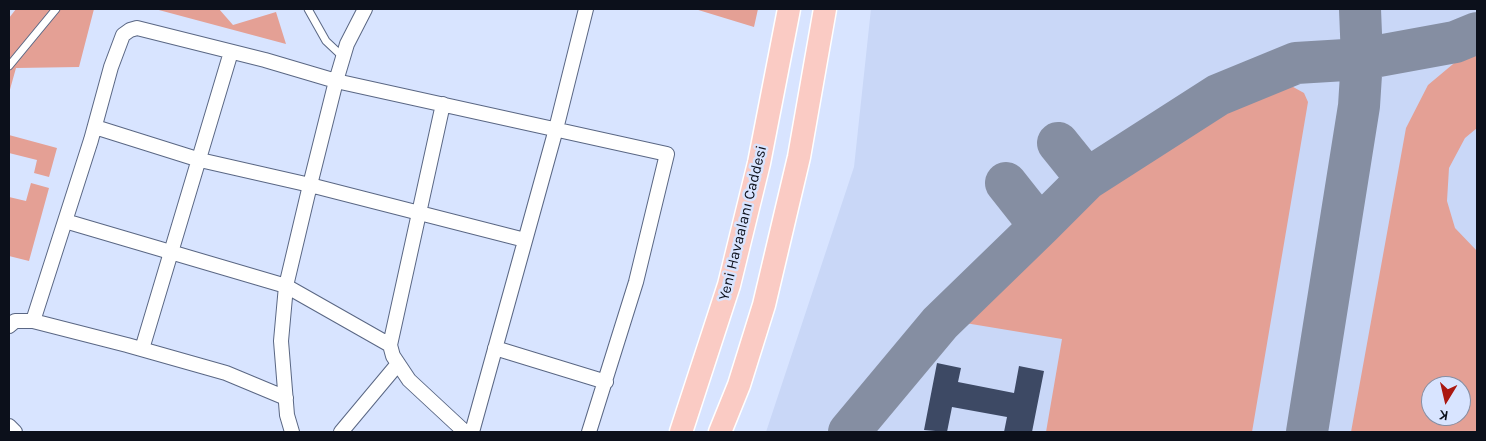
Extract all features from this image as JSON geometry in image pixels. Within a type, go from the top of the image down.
[{"type":"main road","name":"Yeni Havaalanı Caddesi","points":[[681,432],[729,285],[759,163],[788,9]]},
{"type":"main road","points":[[720,432],[739,385],[764,305],[799,157],[825,9]]},
{"type":"street","points":[[292,432],[287,415],[281,341],[286,286],[336,81],[347,44],[365,9]]},
{"type":"street","points":[[472,432],[556,129],[586,9]]},
{"type":"street","points":[[33,321],[95,127],[117,49],[124,35],[130,30],[137,28],[336,81],[667,154],[636,282],[589,432]]},
{"type":"street","points":[[142,349],[231,52]]},
{"type":"street","points":[[443,104],[390,345],[397,365],[409,380],[465,432]]},
{"type":"street","points":[[95,127],[200,160],[310,184],[525,240]]},
{"type":"street","points":[[65,221],[286,286],[390,345]]},
{"type":"street","points":[[9,326],[15,321],[33,321],[142,349],[226,373],[286,398]]},
{"type":"street","points":[[495,348],[606,382]]},
{"type":"street","points":[[341,432],[397,365]]},
{"type":"street","points":[[9,426],[15,432]]},
{"type":"lane","points":[[9,66],[56,9]]},
{"type":"lane","points":[[308,9],[326,41],[343,57]]},
{"type":"shaded area","points":[[16,9],[94,9],[79,67],[16,68],[9,93],[9,18]]},
{"type":"shaded area","points":[[155,9],[219,9],[233,25],[276,12],[286,44]]},
{"type":"shaded area","points":[[695,9],[758,9],[754,27]]},
{"type":"shaded area","points":[[871,9],[1477,9],[1477,432],[766,432],[854,167]]},
{"type":"shaded area","points":[[1477,48],[1477,128],[1465,138],[1449,168],[1447,201],[1455,228],[1477,251],[1477,432],[1351,432],[1406,128],[1428,85],[1471,49]]},
{"type":"shaded area","points":[[1286,83],[1304,93],[1308,102],[1252,432],[1046,432],[1062,339],[953,321],[1076,209],[1172,139],[1257,88]]},
{"type":"shaded area","points":[[9,135],[57,148],[49,177],[34,173],[37,160],[9,153]]},
{"type":"shaded area","points":[[31,183],[49,188],[29,261],[9,256],[9,197],[26,201]]},
{"type":"building","points":[[937,363],[961,368],[958,382],[1014,393],[1019,366],[1044,371],[1032,432],[1004,432],[1007,417],[952,407],[947,432],[924,430]]},
{"type":"taxiway","points":[[1307,432],[1359,106],[1362,59],[1360,9]]},
{"type":"taxiway","points":[[1087,179],[1218,95],[1296,63],[1362,59],[1455,42],[1477,33]]},
{"type":"taxiway","points":[[1040,226],[1087,179],[1058,143]]},
{"type":"taxiway","points":[[849,432],[940,323],[1040,226],[1006,183]]}]
